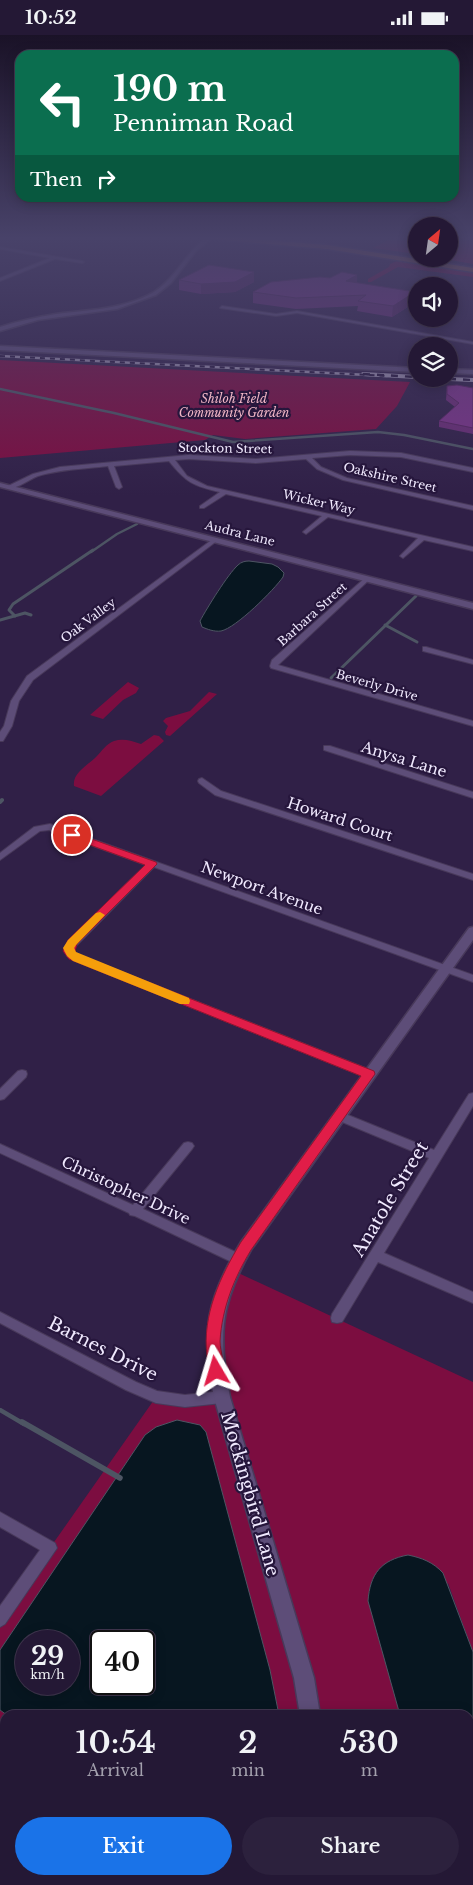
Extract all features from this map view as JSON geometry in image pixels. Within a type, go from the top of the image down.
[{"type":"street","points":[[0,329],[17,323]]},
{"type":"street","points":[[361,323],[473,343]]},
{"type":"street","points":[[0,348],[408,369]]},
{"type":"street","points":[[458,372],[473,373]]},
{"type":"street","name":"Stockton Street","points":[[9,487],[25,479],[47,472],[110,464],[207,457],[250,461],[356,453],[383,453],[473,470]]},
{"type":"street","name":"Oakshire Street","points":[[308,457],[319,468],[345,479],[473,508]]},
{"type":"street","name":"Wicker Way","points":[[171,459],[178,470],[189,479],[224,492],[473,549]]},
{"type":"street","points":[[110,464],[119,487]]},
{"type":"street","name":"Audra Lane","points":[[0,485],[473,606]]},
{"type":"street","points":[[202,507],[224,492]]},
{"type":"street","points":[[306,532],[327,515]]},
{"type":"street","points":[[403,556],[423,537]]},
{"type":"street","name":"Oak Valley","points":[[0,739],[8,726],[15,701],[30,678],[215,539]]},
{"type":"street","name":"Barbara Street","points":[[274,666],[275,662],[367,579]]},
{"type":"street","points":[[426,649],[473,662]]},
{"type":"street","name":"Beverly Drive","points":[[274,666],[473,724]]},
{"type":"street","name":"Anysa Lane","points":[[327,748],[473,795]]},
{"type":"street","name":"Howard Court","points":[[202,781],[218,793],[473,877]]},
{"type":"street","name":"Newport Avenue","points":[[0,857],[41,827],[54,829],[473,979]]},
{"type":"street","points":[[152,864],[72,943],[69,951],[77,958],[369,1074]]},
{"type":"street","name":"Mockingbird Lane","points":[[309,1710],[304,1678],[222,1397],[214,1353],[214,1328],[224,1288],[238,1259],[473,931]]},
{"type":"street","points":[[0,1096],[22,1074]]},
{"type":"street","name":"Anatole Street","points":[[337,1318],[473,1097]]},
{"type":"street","points":[[339,1116],[436,1156]]},
{"type":"street","points":[[134,1212],[188,1146]]},
{"type":"street","name":"Christopher Drive","points":[[0,1148],[238,1259]]},
{"type":"street","points":[[376,1255],[473,1298]]},
{"type":"street","name":"Barnes Drive","points":[[0,1317],[131,1386],[156,1397],[185,1401],[222,1397]]},
{"type":"street","points":[[0,1519],[50,1548],[0,1619]]},
{"type":"green space","name":"Shiloh Field Community Garden","points":[[0,360],[408,382],[408,386],[397,406],[376,429],[245,439],[213,435],[205,440],[0,458]]},
{"type":"green space","points":[[128,682],[139,688],[136,693],[123,700],[103,719],[90,715]]},
{"type":"green space","points":[[209,692],[217,694],[170,736],[166,735],[165,732],[168,726],[163,721],[166,718],[190,711]]},
{"type":"green space","points":[[154,735],[159,736],[164,741],[101,796],[74,786],[75,777],[78,773],[111,742],[124,740],[141,744]]},
{"type":"green space","points":[[232,1270],[473,1382],[473,1652],[448,1583],[400,1710],[0,1710],[0,1619],[156,1397],[222,1397],[216,1371]]},
{"type":"water","points":[[249,561],[272,564],[284,573],[283,577],[272,591],[254,608],[228,628],[216,631],[202,627],[200,621],[223,583],[239,564]]},
{"type":"water","points":[[177,1420],[200,1425],[206,1432],[270,1670],[278,1710],[0,1710],[0,1650],[145,1435],[156,1427]]},
{"type":"water","points":[[408,1555],[427,1561],[443,1573],[473,1652],[473,1710],[399,1710],[368,1601],[374,1576],[384,1565],[399,1557]]},
{"type":"building","points":[[458,385],[473,388],[473,428],[439,421],[459,403],[447,394],[447,387],[458,387]]},
{"type":"waterway","points":[[0,389],[114,413],[233,442],[378,432],[404,435],[473,449]]},
{"type":"waterway","points":[[91,552],[117,534],[137,524]]},
{"type":"waterway","points":[[15,616],[9,610],[13,604],[93,550]]},
{"type":"waterway","points":[[386,625],[416,596]]},
{"type":"waterway","points":[[15,616],[25,613],[31,615]]},
{"type":"waterway","points":[[0,620],[15,616]]},
{"type":"waterway","points":[[331,678],[386,625]]},
{"type":"waterway","points":[[386,625],[417,642]]},
{"type":"waterway","points":[[0,1410],[24,1424]]},
{"type":"waterway","points":[[22,1422],[120,1478]]},
{"type":"railway","points":[[0,356],[387,376]]},
{"type":"railway","points":[[363,374],[408,377]]},
{"type":"railway","points":[[458,379],[473,380]]},
{"type":"slow traffic","points":[[100,915],[72,943],[69,948],[71,954],[185,1001]]},
{"type":"route","points":[[72,835],[152,864],[72,943],[69,951],[73,956],[369,1074],[246,1246],[226,1281],[214,1328],[213,1343],[216,1371]]}]
